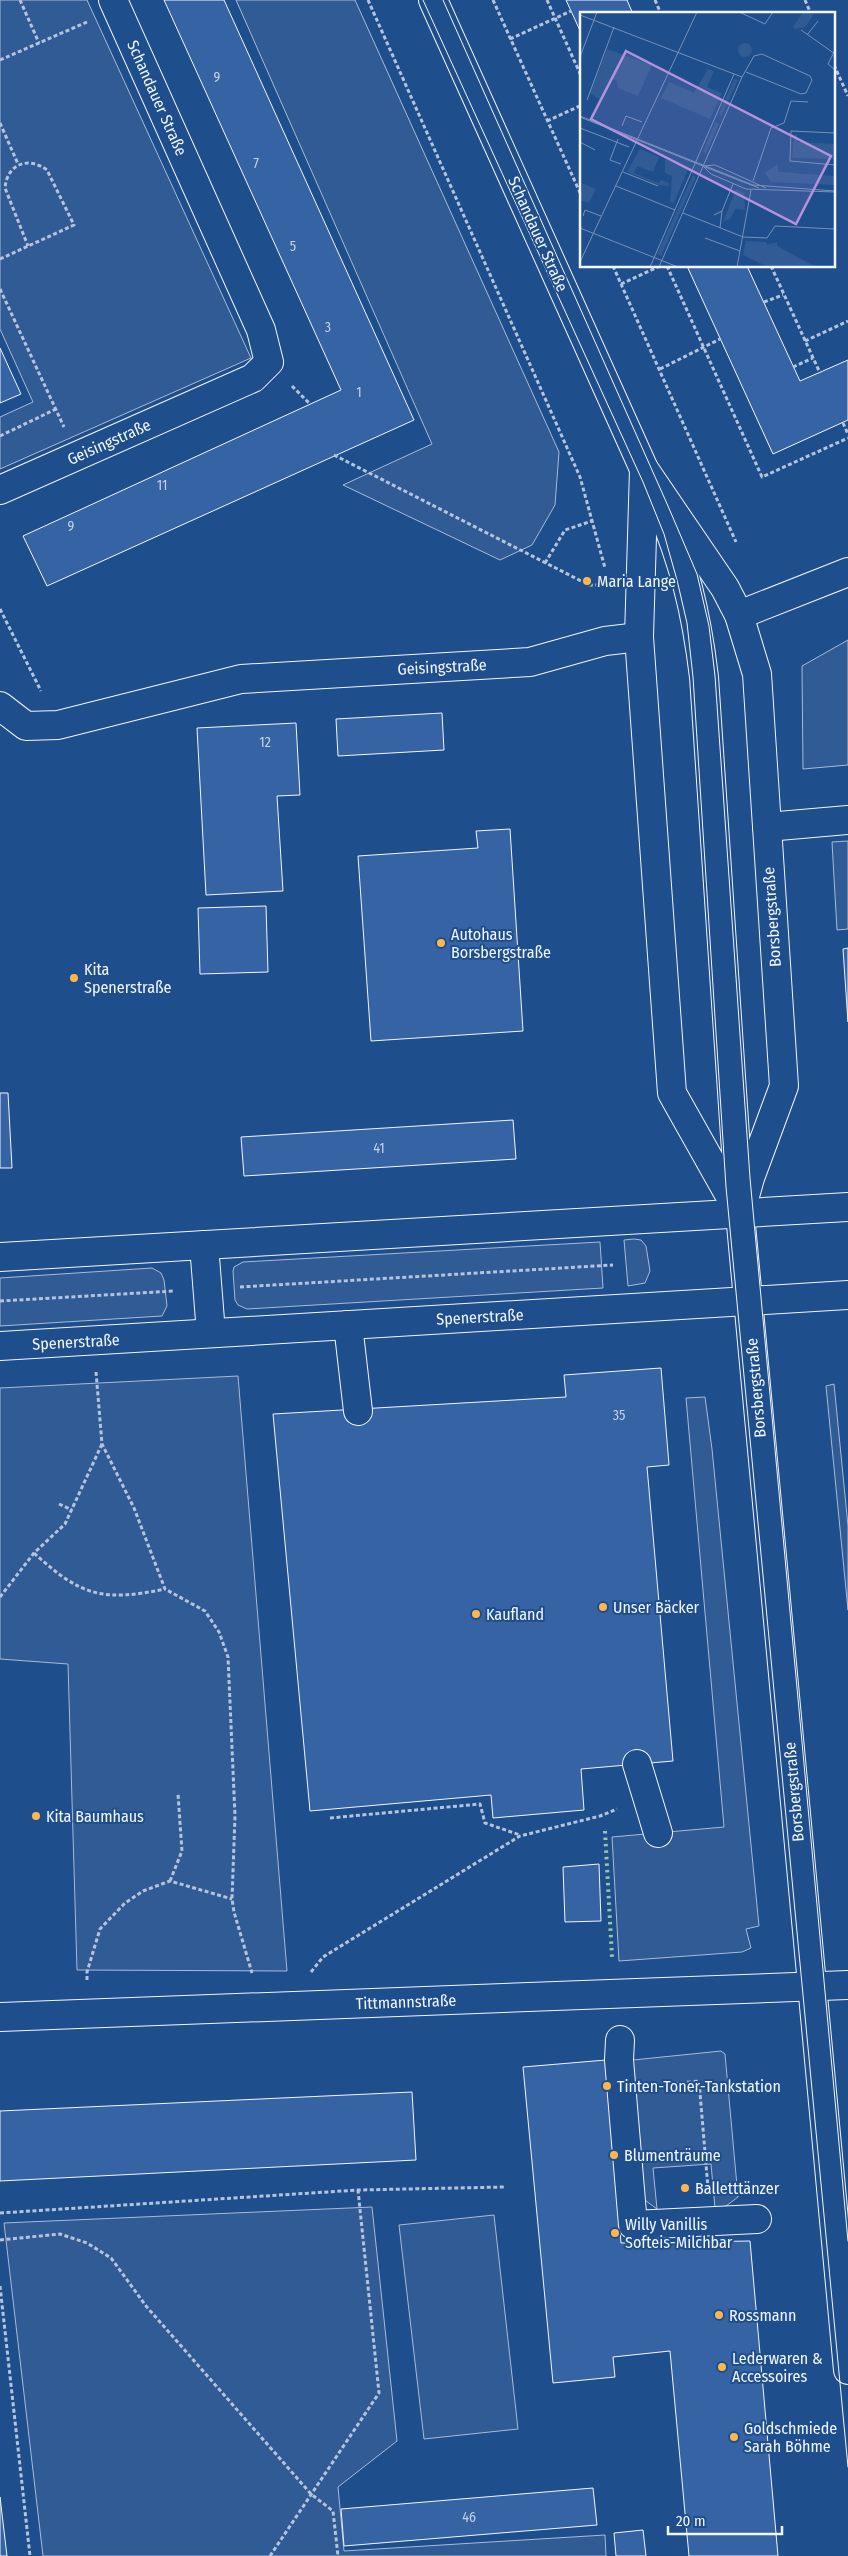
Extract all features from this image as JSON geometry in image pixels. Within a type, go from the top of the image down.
[{"type":"street","name":"Schandauer Straße","points":[[432,0],[644,469],[726,588],[739,615]]},
{"type":"street","name":"Schandauer Straße","points":[[115,4],[261,330],[269,362]]},
{"type":"street","name":"Geisingstraße","points":[[0,490],[254,378],[269,362]]},
{"type":"street","name":"Schandauer Straße","points":[[639,637],[644,469]]},
{"type":"street","points":[[644,469],[681,560],[698,625],[704,687],[740,1214]]},
{"type":"street","points":[[739,615],[848,572]]},
{"type":"street","name":"Borsbergstraße","points":[[739,615],[757,674],[784,1086],[750,1178],[740,1214],[848,2370]]},
{"type":"street","name":"Geisingstraße","points":[[0,706],[26,726],[58,725],[242,679],[530,662],[605,641],[639,637]]},
{"type":"street","name":"Borsbergstraße","points":[[639,637],[672,1093],[740,1214]]},
{"type":"street","points":[[767,827],[848,820]]},
{"type":"street","points":[[0,1256],[848,1207]]},
{"type":"street","points":[[204,1245],[211,1333]]},
{"type":"street","name":"Spenerstraße","points":[[0,1346],[848,1295]]},
{"type":"street","points":[[348,1325],[358,1411]]},
{"type":"street","points":[[637,1764],[658,1833]]},
{"type":"street","name":"Tittmannstraße","points":[[0,2017],[848,1985]]},
{"type":"street","points":[[620,2040],[619,2060],[633,2224],[757,2219]]},
{"type":"path","points":[[20,0],[39,43]]},
{"type":"path","points":[[334,455],[589,585],[610,585],[580,477],[368,0]]},
{"type":"path","points":[[493,0],[580,193]]},
{"type":"path","points":[[547,0],[580,74]]},
{"type":"path","points":[[655,0],[660,12]]},
{"type":"path","points":[[805,0],[810,12]]},
{"type":"path","points":[[0,60],[39,43],[115,4]]},
{"type":"path","points":[[510,39],[571,12]]},
{"type":"path","points":[[836,69],[848,96]]},
{"type":"path","points":[[547,121],[580,105]]},
{"type":"path","points":[[0,123],[18,164]]},
{"type":"path","points":[[0,259],[74,226],[47,170],[38,164],[28,162],[18,164],[10,170],[6,178],[5,188],[28,246]]},
{"type":"path","points":[[614,268],[736,538],[736,547]]},
{"type":"path","points":[[621,284],[656,268]]},
{"type":"path","points":[[668,268],[762,477],[848,438]]},
{"type":"path","points":[[772,268],[820,373]]},
{"type":"path","points":[[0,289],[78,456]]},
{"type":"path","points":[[764,302],[783,295]]},
{"type":"path","points":[[805,341],[848,321]]},
{"type":"path","points":[[660,369],[720,339]]},
{"type":"path","points":[[793,367],[813,358]]},
{"type":"path","points":[[0,436],[56,409]]},
{"type":"path","points":[[843,423],[848,434]]},
{"type":"path","points":[[545,563],[565,530],[592,520]]},
{"type":"path","points":[[0,609],[58,725]]},
{"type":"path","points":[[0,1301],[613,1265]]},
{"type":"path","points":[[94,1341],[102,1444],[134,1508],[166,1588],[205,1611],[219,1632],[228,1657],[235,1816],[232,1899],[234,1912],[272,2007],[323,1957],[520,1836],[600,1816],[648,1797]]},
{"type":"path","points":[[0,1597],[34,1553],[65,1524],[91,1464],[102,1444]]},
{"type":"path","points":[[59,1504],[72,1510]]},
{"type":"path","points":[[34,1553],[60,1576],[84,1590],[118,1596],[137,1595],[166,1588]]},
{"type":"path","points":[[170,1881],[182,1851],[178,1794]]},
{"type":"path","points":[[330,1818],[480,1804],[485,1823],[520,1836]]},
{"type":"path","points":[[89,2014],[87,1972],[100,1929],[125,1903],[143,1890],[170,1881],[232,1899]]},
{"type":"path","points":[[648,2086],[700,2082],[710,2221]]},
{"type":"path","points":[[0,2213],[358,2190],[506,2186]]},
{"type":"path","points":[[270,2556],[379,2393],[358,2190]]},
{"type":"path","points":[[0,2240],[60,2234],[87,2243],[111,2258],[146,2306],[311,2494],[334,2511],[338,2556]]},
{"type":"path","points":[[0,2286],[30,2556]]},
{"type":"shaded area","points":[[0,0],[87,0],[251,358],[0,469],[0,417],[33,402],[0,329]]},
{"type":"shaded area","points":[[236,0],[355,0],[559,452],[555,505],[532,545],[500,560],[343,485],[432,444]]},
{"type":"shaded area","points":[[848,640],[848,765],[803,769],[802,666]]},
{"type":"shaded area","points":[[848,841],[848,929],[837,930],[832,842]]},
{"type":"shaded area","points":[[624,1240],[641,1240],[646,1246],[650,1271],[645,1283],[628,1286]]},
{"type":"shaded area","points":[[600,1242],[603,1288],[247,1309],[238,1305],[235,1300],[233,1271],[234,1267],[243,1262]]},
{"type":"shaded area","points":[[152,1268],[161,1273],[164,1280],[167,1306],[162,1316],[0,1326],[0,1278]]},
{"type":"shaded area","points":[[238,1376],[287,1971],[77,1970],[68,1664],[0,1659],[0,1388]]},
{"type":"shaded area","points":[[834,1384],[848,1526],[848,1610],[826,1386]]},
{"type":"shaded area","points":[[705,1397],[712,1449],[759,1926],[746,1929],[751,1948],[742,1952],[619,1961],[612,1837],[724,1827],[686,1398]]},
{"type":"shaded area","points":[[721,2051],[725,2054],[738,2197],[726,2206],[715,2208],[711,2164],[653,2168],[657,2209],[642,2198],[633,2060]]},
{"type":"shaded area","points":[[372,2207],[397,2441],[338,2487],[344,2551],[605,2535],[606,2556],[43,2556],[4,2223]]},
{"type":"shaded area","points":[[494,2215],[518,2429],[424,2439],[399,2225]]},
{"type":"building","points":[[164,0],[224,0],[414,420],[47,586],[23,536],[341,390]]},
{"type":"building","points":[[566,0],[627,0],[632,12],[580,12],[580,31]]},
{"type":"building","points":[[688,268],[748,268],[800,381],[848,360],[848,420],[773,454]]},
{"type":"building","points":[[0,348],[21,394],[0,403]]},
{"type":"building","points":[[442,713],[444,750],[338,756],[336,719]]},
{"type":"building","points":[[296,723],[300,795],[277,796],[283,891],[206,895],[197,728]]},
{"type":"building","name":"Autohaus Borsbergstraße","points":[[510,829],[523,1031],[371,1041],[358,856],[478,848],[476,831]]},
{"type":"building","points":[[266,906],[268,972],[200,974],[198,908]]},
{"type":"building","points":[[848,948],[848,1022],[843,949]]},
{"type":"building","points":[[0,1093],[8,1093],[12,1168],[0,1168]]},
{"type":"building","points":[[513,1120],[516,1159],[244,1176],[241,1137]]},
{"type":"building","name":"Kaufland","points":[[661,1368],[669,1465],[647,1467],[673,1761],[581,1769],[584,1810],[493,1818],[491,1795],[310,1811],[273,1414],[566,1397],[564,1375]]},
{"type":"building","points":[[599,1864],[601,1921],[565,1922],[563,1867]]},
{"type":"building","points":[[606,2060],[621,2243],[750,2241],[778,2556],[689,2556],[670,2351],[613,2357],[615,2377],[553,2383],[523,2067]]},
{"type":"building","points":[[412,2092],[416,2160],[0,2181],[0,2111]]},
{"type":"building","points":[[593,2488],[597,2525],[344,2546],[341,2509]]},
{"type":"building","points":[[0,2497],[7,2556],[0,2556]]},
{"type":"building","points":[[643,2530],[646,2556],[616,2556],[614,2533]]},
{"type":"tram line","points":[[423,0],[643,482],[664,534],[687,623],[693,677],[726,1187],[848,2467]]},
{"type":"tram line","points":[[443,0],[697,574],[709,626],[715,676],[750,1178],[848,2241]]},
{"type":"hedge","points":[[605,1831],[612,1957]]},
{"type":"place","name":"Maria Lange","points":[[587,581]]},
{"type":"place","name":"Autohaus Borsbergstraße","points":[[441,943]]},
{"type":"place","name":"Kita Spenerstraße","points":[[74,978]]},
{"type":"place","name":"Unser Bäcker","points":[[603,1607]]},
{"type":"place","name":"Kaufland","points":[[476,1614]]},
{"type":"place","name":"Kita Baumhaus","points":[[36,1816]]},
{"type":"place","name":"Tinten-Toner-Tankstation","points":[[607,2086]]},
{"type":"place","name":"Blumenträume","points":[[614,2155]]},
{"type":"place","name":"Balletttänzer","points":[[685,2188]]},
{"type":"place","name":"Willy Vanillis Softeis-Milchbar","points":[[615,2233]]},
{"type":"place","name":"Rossmann","points":[[719,2315]]},
{"type":"place","name":"Lederwaren & Accessoires","points":[[722,2367]]},
{"type":"place","name":"Goldschmiede Sarah Böhme","points":[[734,2437]]}]
